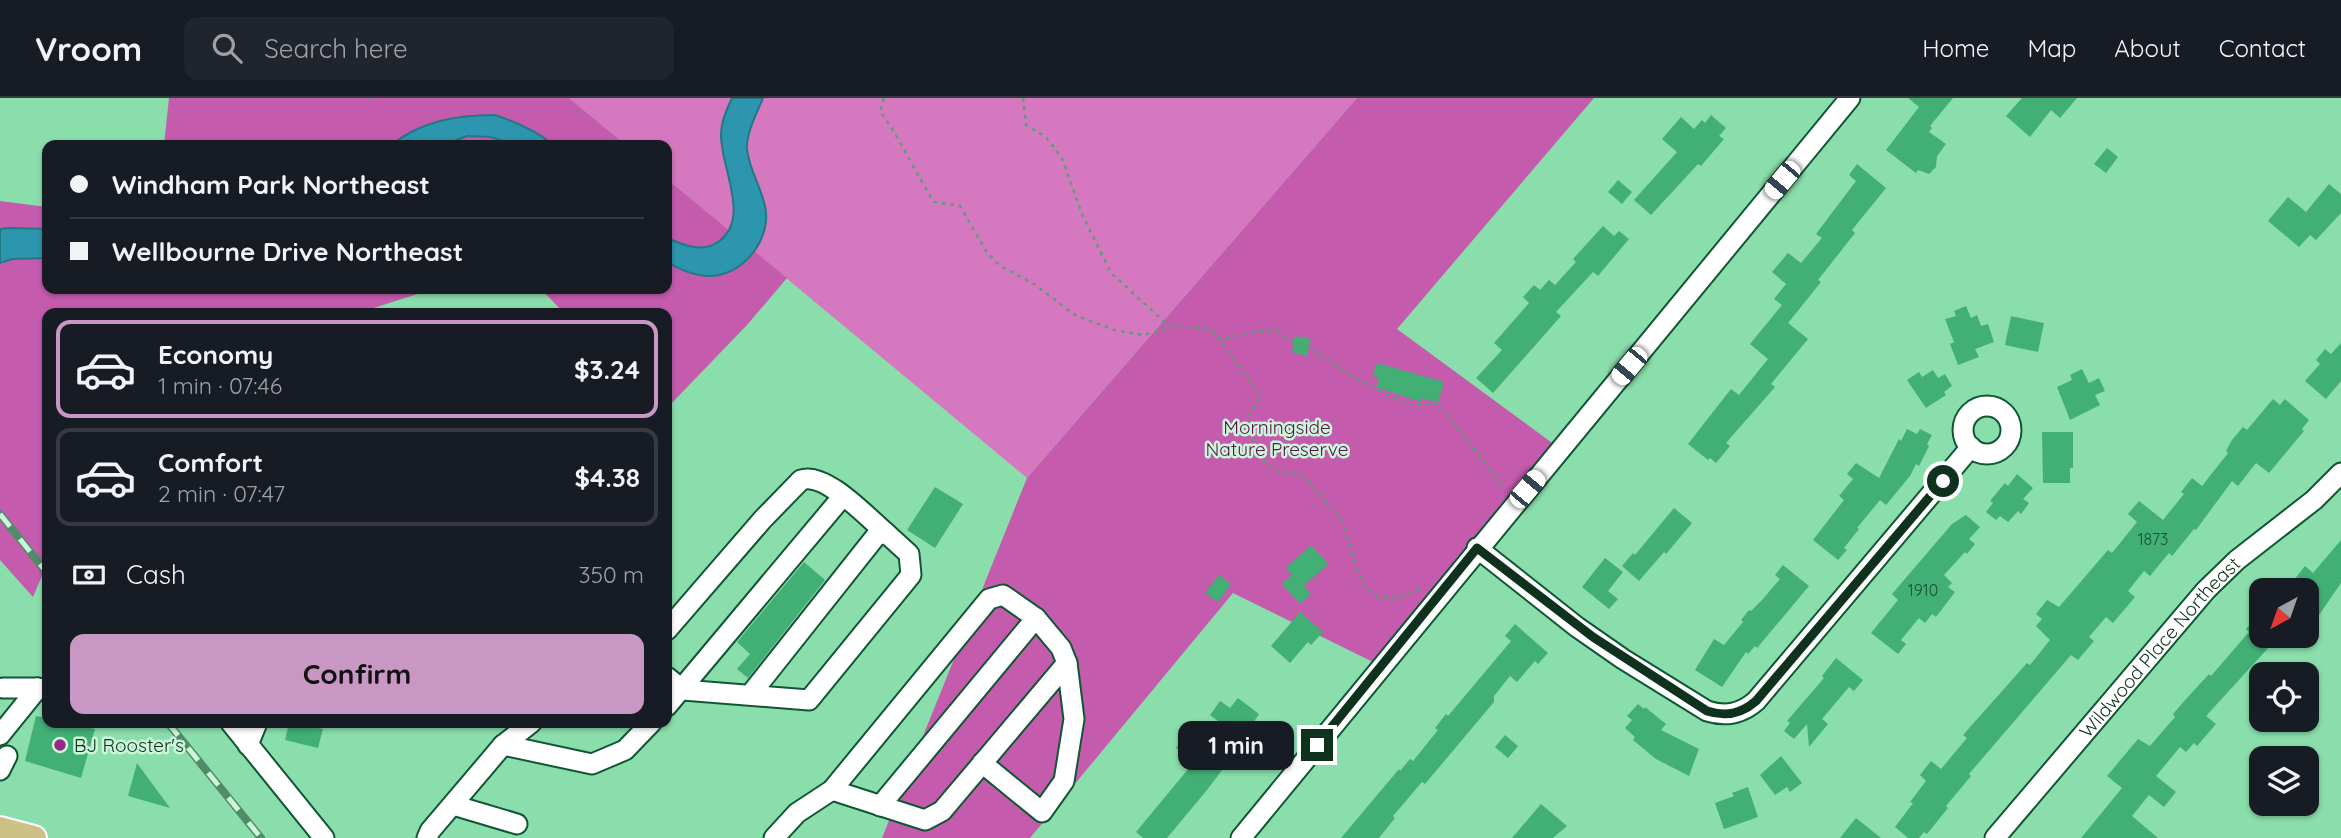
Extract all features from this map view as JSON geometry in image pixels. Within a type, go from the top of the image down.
[{"type":"main road","points":[[0,829],[34,838]]},
{"type":"street","points":[[1251,835],[1477,548],[1850,98]]},
{"type":"street","points":[[1477,548],[1623,659],[1707,711],[1734,714],[1747,709],[1756,701],[1971,447]]},
{"type":"street","name":"Wildwood Place Northeast","points":[[1995,838],[2206,590],[2237,560],[2314,500],[2341,473]]},
{"type":"street","points":[[672,625],[763,519],[801,480],[810,477],[820,480],[843,496],[909,554],[911,575],[809,700],[683,690],[672,681]]},
{"type":"street","points":[[672,701],[843,496]]},
{"type":"street","points":[[750,695],[876,536],[886,533]]},
{"type":"street","points":[[774,838],[797,813],[832,790],[989,599],[1003,595],[1036,618],[1061,648],[1067,663],[1074,719],[1064,781],[1042,812],[982,763]]},
{"type":"street","points":[[880,806],[1036,618]]},
{"type":"street","points":[[832,790],[925,820],[942,811],[1067,663]]},
{"type":"street","points":[[0,734],[38,688],[3,688]]},
{"type":"street","points":[[234,728],[324,838]]},
{"type":"street","points":[[248,744],[255,728]]},
{"type":"street","points":[[427,838],[430,831],[503,745],[525,728]]},
{"type":"street","points":[[503,745],[592,764],[625,750],[646,728]]},
{"type":"street","points":[[453,805],[517,824]]},
{"type":"path","points":[[884,98],[880,111],[895,132],[913,169],[934,202],[960,206],[986,251],[999,265],[1034,284],[1074,315],[1114,330],[1143,335],[1178,325],[1212,330],[1261,396],[1247,419],[1253,444],[1265,463],[1279,471],[1302,475],[1341,519],[1362,580],[1370,593],[1382,597],[1405,596],[1426,586]]},
{"type":"path","points":[[1023,98],[1026,125],[1046,136],[1062,158],[1082,214],[1111,273],[1169,326]]},
{"type":"path","points":[[1218,340],[1275,329],[1355,378],[1406,404],[1440,405],[1503,487],[1502,498]]},
{"type":"shaded area","points":[[569,98],[1357,98],[1027,478],[672,183],[672,140],[620,140]]},
{"type":"green space","points":[[169,98],[569,98],[620,140],[165,140]]},
{"type":"green space","name":"Morningside Nature Preserve","points":[[1357,98],[1594,98],[1397,329],[1559,448],[1379,665],[1233,593],[1030,838],[882,838],[1027,478]]},
{"type":"green space","points":[[672,183],[787,278],[747,325],[672,403],[672,308],[559,308],[546,294],[672,294]]},
{"type":"green space","points":[[0,201],[42,206],[42,294],[417,294],[374,308],[42,308],[42,576],[33,597],[0,560]]},
{"type":"water","points":[[732,98],[763,98],[750,130],[747,149],[765,204],[766,224],[757,246],[741,265],[719,275],[696,275],[672,265],[672,240],[686,245],[706,247],[718,242],[728,232],[733,220],[734,206],[722,147],[721,134]]},
{"type":"water","points":[[495,115],[526,127],[546,140],[500,140],[467,136],[457,140],[398,140],[427,125],[467,116]]},
{"type":"water","points":[[0,229],[42,229],[42,258],[12,259],[0,263]]},
{"type":"building","points":[[1908,98],[1953,98],[1930,126],[1932,128],[1929,132],[1946,144],[1937,156],[1936,167],[1929,174],[1918,170],[1916,173],[1886,150],[1919,107]]},
{"type":"building","points":[[2022,98],[2077,98],[2060,118],[2051,110],[2030,137],[2006,116]]},
{"type":"building","points":[[1711,115],[1726,128],[1719,136],[1724,139],[1701,166],[1698,164],[1651,215],[1634,200],[1677,152],[1662,139],[1681,117],[1694,129],[1702,120],[1705,123]]},
{"type":"building","points":[[2107,148],[2118,157],[2106,173],[2094,164]]},
{"type":"building","points":[[1857,164],[1886,188],[1852,230],[1855,233],[1788,323],[1808,339],[1771,384],[1775,387],[1726,443],[1730,446],[1716,463],[1710,458],[1708,460],[1688,444],[1731,389],[1739,395],[1768,359],[1750,344],[1782,305],[1774,299],[1786,284],[1772,272],[1788,253],[1801,263],[1822,238],[1816,234],[1856,181],[1849,175]]},
{"type":"building","points":[[1618,180],[1632,192],[1622,204],[1608,192]]},
{"type":"building","points":[[2329,184],[2341,194],[2341,213],[2316,240],[2310,235],[2299,247],[2268,221],[2288,197],[2306,212]]},
{"type":"building","points":[[1603,226],[1614,236],[1619,231],[1629,239],[1598,276],[1593,272],[1556,312],[1561,316],[1493,393],[1476,378],[1502,350],[1494,343],[1529,303],[1523,297],[1534,285],[1540,290],[1549,280],[1555,285],[1576,262],[1573,259]]},
{"type":"building","points":[[1966,306],[1971,318],[1977,315],[1981,326],[1988,324],[1994,342],[1975,349],[1979,357],[1958,365],[1950,344],[1954,342],[1945,319],[1956,316],[1954,311]]},
{"type":"building","points":[[2011,316],[2044,323],[2038,352],[2005,345]]},
{"type":"building","points":[[1295,336],[1311,339],[1307,356],[1292,352]]},
{"type":"building","points":[[2341,343],[2341,381],[2326,399],[2305,381],[2320,364],[2316,360],[2325,349],[2331,354]]},
{"type":"building","points":[[1377,363],[1444,382],[1438,403],[1422,398],[1421,402],[1376,387],[1379,378],[1373,376]]},
{"type":"building","points":[[2082,369],[2089,383],[2099,378],[2105,391],[2095,395],[2100,405],[2070,420],[2057,387],[2072,380],[2070,375]]},
{"type":"building","points":[[1933,370],[1938,378],[1945,374],[1952,386],[1944,392],[1946,395],[1926,408],[1907,380],[1919,372],[1922,377]]},
{"type":"building","points":[[2273,399],[2280,405],[2285,399],[2309,420],[2302,429],[2304,431],[2269,473],[2256,463],[2238,486],[2232,481],[2196,530],[2194,529],[2172,556],[2169,553],[2150,576],[2144,571],[2128,591],[2135,597],[2113,623],[2106,617],[2089,637],[2094,641],[2078,660],[2071,655],[1969,774],[1971,776],[1927,834],[1924,832],[1919,838],[1908,838],[1895,827],[1926,781],[1920,775],[1931,761],[1941,769],[1967,738],[1963,735],[2027,663],[2030,665],[2050,640],[2036,626],[2042,619],[2036,614],[2047,600],[2059,607],[2108,550],[2112,553],[2137,522],[2128,514],[2139,501],[2163,520],[2184,494],[2181,492],[2192,478],[2202,486],[2228,453],[2226,451],[2232,440],[2243,427],[2247,430]]},
{"type":"building","points":[[1907,429],[1917,434],[1920,429],[1932,435],[1919,466],[1916,464],[1910,476],[1886,505],[1880,500],[1857,528],[1859,529],[1844,548],[1847,550],[1838,560],[1813,540],[1844,500],[1839,496],[1853,479],[1847,474],[1856,463],[1879,478]]},
{"type":"building","points":[[2042,432],[2073,432],[2073,468],[2070,468],[2070,483],[2043,483]]},
{"type":"building","points":[[2017,474],[2033,488],[2023,499],[2029,503],[2021,514],[2018,511],[2008,522],[2000,516],[1996,520],[1986,512],[1993,503],[1990,501],[2005,483],[2008,486]]},
{"type":"building","points":[[935,487],[963,504],[935,548],[907,530]]},
{"type":"building","points":[[1674,508],[1692,523],[1639,581],[1622,566],[1633,553],[1635,555]]},
{"type":"building","points":[[1966,515],[1980,527],[1969,539],[1975,544],[1944,575],[1952,583],[1948,587],[1955,592],[1936,617],[1932,614],[1925,623],[1919,618],[1901,640],[1906,644],[1898,654],[1871,633],[1898,600],[1892,594],[1952,524]]},
{"type":"building","points":[[2341,540],[2341,583],[2319,615],[2319,578],[2296,578],[2305,566],[2313,573]]},
{"type":"building","points":[[1311,545],[1328,564],[1304,586],[1311,594],[1300,604],[1282,584],[1292,575],[1286,568]]},
{"type":"building","points":[[1605,558],[1623,572],[1608,591],[1618,599],[1609,609],[1582,587]]},
{"type":"building","points":[[804,562],[825,580],[748,678],[737,669],[750,654],[737,642]]},
{"type":"building","points":[[1783,565],[1809,586],[1757,648],[1755,646],[1748,654],[1746,652],[1722,687],[1695,670],[1714,639],[1724,645],[1749,610],[1762,600],[1780,579],[1775,575]]},
{"type":"building","points":[[1219,575],[1231,584],[1218,602],[1205,593]]},
{"type":"building","points":[[1300,612],[1323,632],[1311,645],[1308,642],[1290,663],[1271,646]]},
{"type":"building","points":[[1515,624],[1548,653],[1538,664],[1535,661],[1517,682],[1510,676],[1494,696],[1494,702],[1425,784],[1422,782],[1393,816],[1395,818],[1379,838],[1341,838],[1399,769],[1400,771],[1410,759],[1413,761],[1438,730],[1435,728],[1446,714],[1448,716],[1511,641],[1505,636]]},
{"type":"building","points":[[2249,632],[2249,648],[2268,648],[2255,662],[2249,662],[2249,669],[2206,716],[2216,724],[2197,746],[2194,743],[2186,752],[2180,747],[2156,776],[2176,792],[2164,807],[2149,795],[2132,816],[2158,838],[2081,838],[2122,788],[2107,776],[2138,739],[2150,746],[2175,717],[2173,714],[2186,699],[2209,674],[2211,676]]},
{"type":"building","points":[[1836,658],[1863,680],[1854,691],[1849,687],[1822,719],[1828,724],[1809,747],[1807,724],[1794,739],[1784,731],[1790,723],[1787,721],[1824,678],[1822,676]]},
{"type":"building","points":[[1238,698],[1259,714],[1253,723],[1257,726],[1252,732],[1260,737],[1252,747],[1244,741],[1167,838],[1143,838],[1136,832],[1194,762],[1176,748],[1186,734],[1204,749],[1223,725],[1210,715],[1220,701],[1230,708]]},
{"type":"building","points":[[1638,704],[1666,724],[1661,730],[1699,749],[1689,776],[1656,759],[1633,740],[1635,737],[1625,728],[1632,720],[1627,716]]},
{"type":"building","name":"BJ Rooster's","points":[[36,716],[42,717],[42,728],[95,729],[81,778],[25,761]]},
{"type":"building","points":[[288,728],[323,729],[318,748],[285,740]]},
{"type":"building","points":[[1505,735],[1518,746],[1508,758],[1495,747]]},
{"type":"building","points":[[1781,756],[1802,783],[1790,792],[1787,787],[1775,795],[1760,775]]},
{"type":"building","points":[[137,763],[170,808],[128,796]]},
{"type":"building","points":[[1748,787],[1758,817],[1724,829],[1715,803]]},
{"type":"building","points":[[1541,804],[1567,826],[1553,838],[1512,838]]},
{"type":"building","points":[[1856,818],[1881,838],[1840,838]]},
{"type":"railway","points":[[0,514],[42,567]]},
{"type":"railway","points":[[172,728],[261,838]]},
{"type":"place","name":"BJ Rooster's","points":[[60,745]]},
{"type":"route","points":[[1317,745],[1477,548],[1623,659],[1707,711],[1734,714],[1747,709],[1943,481]]}]
